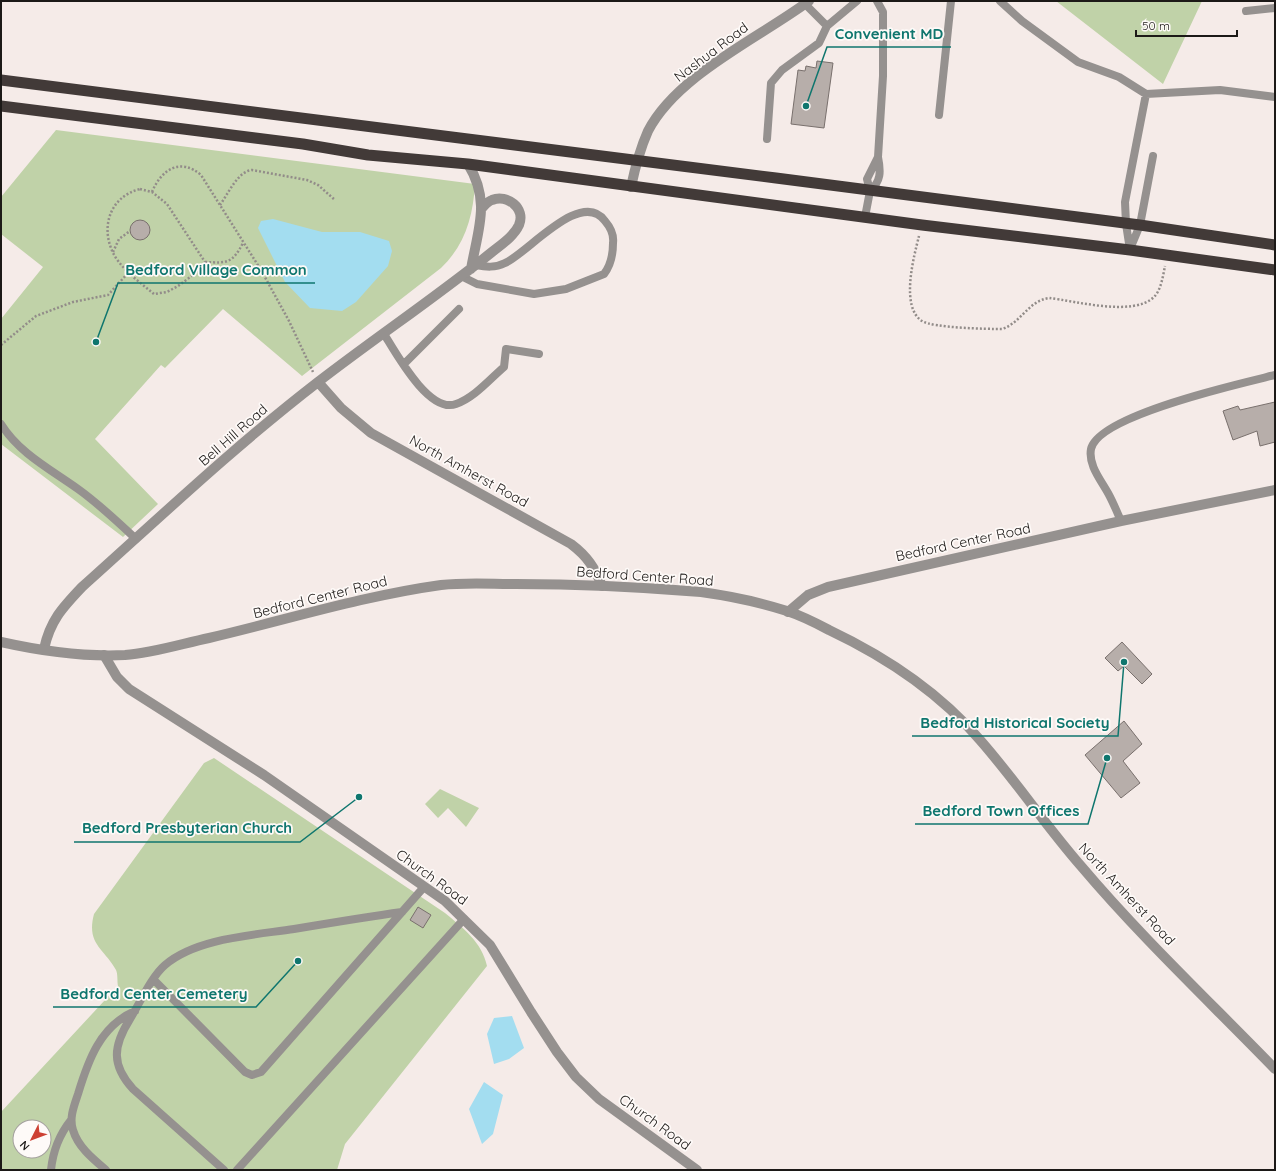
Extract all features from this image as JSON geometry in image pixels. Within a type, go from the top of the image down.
[{"type":"highway","points":[[1,80],[1140,225],[1275,245]]},
{"type":"highway","points":[[1,106],[302,144],[368,155],[468,164],[865,218],[1130,250],[1275,270]]},
{"type":"street","name":"Nashua Road","points":[[631,187],[637,160],[649,131],[660,113],[687,85],[740,45],[807,2]]},
{"type":"street","points":[[468,164],[476,177],[480,191],[482,208],[473,267]]},
{"type":"street","name":"Bell Hill Road","points":[[44,649],[51,625],[59,611],[82,587],[256,432],[318,382],[473,267],[514,232],[520,223],[520,211],[508,200],[498,198],[490,200],[482,208]]},
{"type":"street","name":"North Amherst Road","points":[[318,382],[341,408],[371,433],[571,544],[588,559],[595,569],[602,586]]},
{"type":"street","name":"Bedford Center Road","points":[[1,642],[44,649],[104,655],[126,655],[148,652],[262,626],[364,599],[443,585],[537,584],[701,592],[726,596],[788,612],[808,595],[828,586],[1121,521],[1275,490]]},
{"type":"street","name":"North Amherst Road","points":[[788,612],[848,639],[892,664],[950,708],[981,741],[1067,850],[1098,886],[1275,1069]]},
{"type":"street","name":"Church Road","points":[[104,655],[118,677],[129,689],[264,775],[444,901],[490,945],[556,1052],[576,1077],[599,1099],[697,1170]]},
{"type":"lane","points":[[767,139],[771,83],[782,70],[819,43],[827,26],[857,1]]},
{"type":"lane","points":[[865,218],[870,191],[867,179],[878,157],[884,76],[883,12],[877,1]]},
{"type":"lane","points":[[939,115],[951,1]]},
{"type":"lane","points":[[1000,1],[1022,21],[1078,62],[1119,77],[1146,94],[1220,90],[1275,97]]},
{"type":"lane","points":[[807,2],[827,26]]},
{"type":"lane","points":[[1246,11],[1275,8]]},
{"type":"lane","points":[[1130,250],[1126,224],[1125,202],[1133,153],[1146,94]]},
{"type":"lane","points":[[1130,250],[1140,225],[1153,156]]},
{"type":"lane","points":[[461,276],[477,284],[534,294],[566,289],[604,274],[613,255],[614,237],[603,217],[593,213],[583,212],[570,216],[551,228],[505,264],[490,268],[473,267]]},
{"type":"lane","points":[[404,364],[459,309]]},
{"type":"lane","points":[[384,334],[427,396],[442,404],[455,405],[469,398],[504,367],[506,349],[539,354]]},
{"type":"lane","points":[[1121,521],[1096,472],[1092,459],[1091,449],[1094,442],[1100,436],[1139,413],[1216,390],[1275,375]]},
{"type":"lane","points":[[1,424],[15,443],[30,456],[108,512],[136,539]]},
{"type":"lane","points":[[154,980],[245,1072],[252,1075],[261,1072],[424,887]]},
{"type":"lane","points":[[224,1170],[124,1079],[118,1068],[117,1046],[122,1033],[154,980],[163,967],[173,959],[221,940],[402,912]]},
{"type":"lane","points":[[237,1170],[464,919]]},
{"type":"lane","points":[[51,1170],[55,1149],[62,1132],[71,1120],[87,1065],[95,1047],[123,1016],[135,1011]]},
{"type":"lane","points":[[71,1120],[72,1129],[77,1140],[89,1155],[106,1170]]},
{"type":"path","points":[[152,192],[157,181],[172,168],[183,166],[193,168],[201,175],[243,242],[288,321],[318,382]]},
{"type":"path","points":[[220,205],[241,175],[247,170],[306,180],[318,185],[335,200]]},
{"type":"path","points":[[140,189],[152,192],[167,204],[205,262],[204,267],[178,286],[167,292],[154,294],[128,273],[109,244],[108,229],[114,206],[120,198],[131,192],[140,189]]},
{"type":"path","points":[[922,225],[912,267],[910,297],[912,308],[916,316],[929,324],[1002,329],[1010,327],[1032,304],[1041,299],[1049,298],[1113,306],[1130,307],[1141,305],[1155,296],[1159,289],[1167,255]]},
{"type":"path","points":[[113,252],[118,239],[130,231]]},
{"type":"path","points":[[205,262],[224,262],[232,260],[243,242]]},
{"type":"path","points":[[1,345],[36,316],[73,302],[108,295],[128,273]]},
{"type":"green space","points":[[1056,1],[1202,1],[1163,84]]},
{"type":"green space","points":[[56,130],[475,184],[470,219],[462,240],[441,268],[302,376],[223,309],[165,368],[161,365],[95,439],[158,504],[123,537],[1,444],[1,319],[43,267],[1,234],[1,197]]},
{"type":"green space","points":[[214,758],[445,913],[471,936],[481,950],[487,966],[345,1144],[337,1170],[1,1170],[1,1112],[118,986],[116,970],[94,939],[92,924],[94,914],[204,763]]},
{"type":"green space","points":[[440,789],[479,808],[466,827],[448,808],[438,818],[425,804]]},
{"type":"water","points":[[273,219],[322,232],[360,232],[389,241],[392,251],[388,266],[356,302],[342,311],[310,308],[285,282],[258,228],[261,221]]},
{"type":"water","points":[[512,1016],[524,1048],[509,1059],[494,1064],[487,1034],[494,1018]]},
{"type":"water","points":[[484,1082],[503,1095],[493,1134],[482,1144],[469,1109]]},
{"type":"building","points":[[817,61],[833,63],[824,128],[791,124],[798,70],[805,71],[806,66],[816,68]]},
{"type":"building","points":[[140,220],[147,223],[150,230],[147,237],[140,240],[133,237],[130,230],[133,223]]},
{"type":"building","points":[[1275,402],[1275,442],[1260,446],[1257,431],[1233,440],[1223,411],[1238,406],[1240,410]]},
{"type":"building","points":[[1122,642],[1152,674],[1142,684],[1124,666],[1118,671],[1105,658]]},
{"type":"building","points":[[1124,721],[1142,744],[1123,761],[1140,783],[1121,798],[1085,755]]},
{"type":"building","points":[[418,907],[431,915],[423,928],[410,920]]},
{"type":"place","name":"Convenient MD","points":[[806,106]]},
{"type":"place","name":"Bedford Village Common","points":[[96,342]]},
{"type":"place","name":"Bedford Historical Society","points":[[1124,662]]},
{"type":"place","name":"Bedford Town Offices","points":[[1107,758]]},
{"type":"place","name":"Bedford Presbyterian Church","points":[[359,797]]},
{"type":"place","name":"Bedford Center Cemetery","points":[[298,961]]}]
